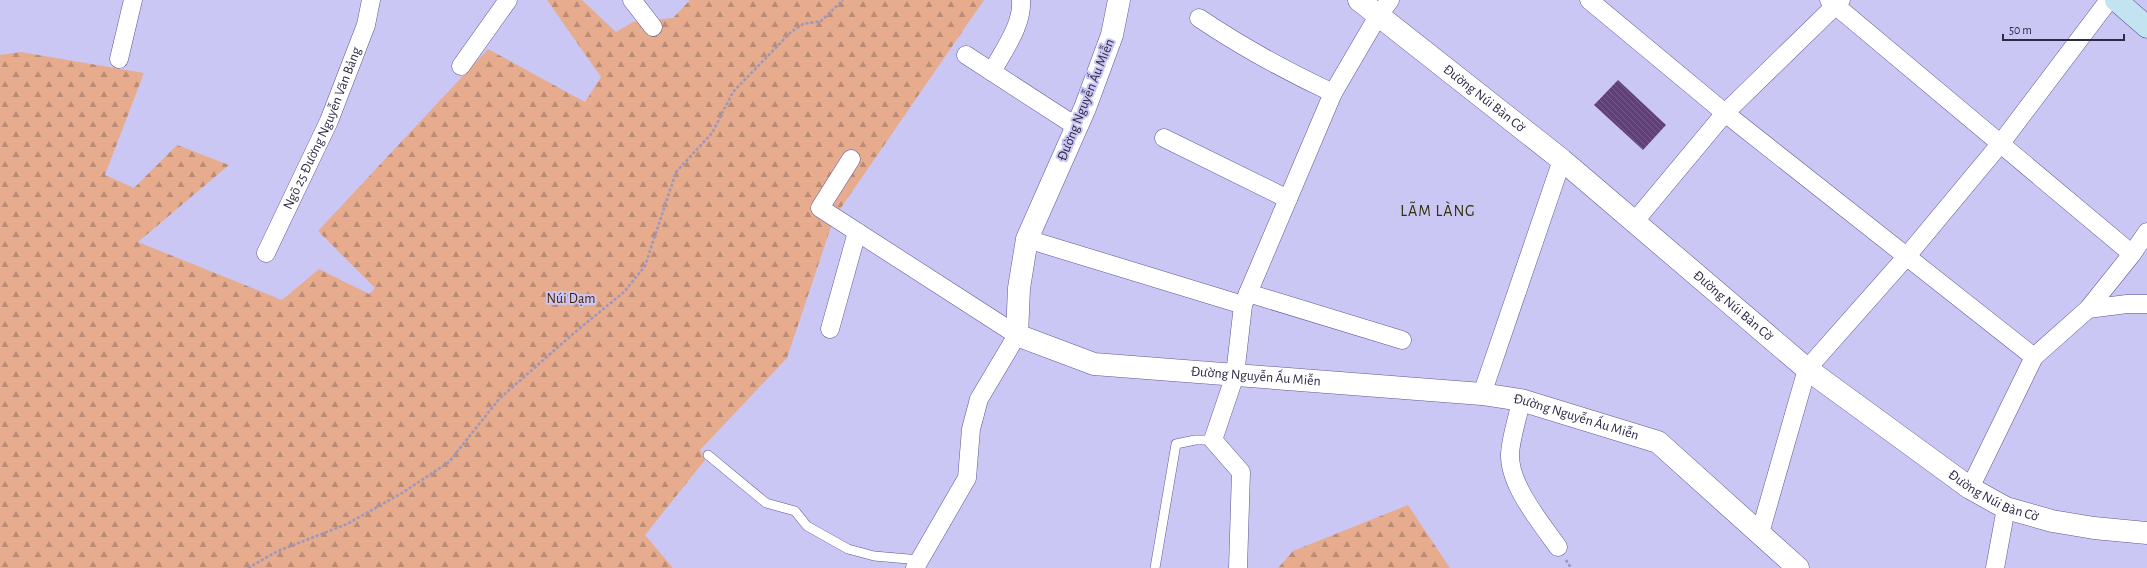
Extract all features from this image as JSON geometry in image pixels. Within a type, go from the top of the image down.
[{"type":"main road","points":[[2116,0],[2147,27]]},
{"type":"street","points":[[119,59],[133,0]]},
{"type":"street","name":"Ngõ 25 Đường Nguyễn Văn Bảng","points":[[266,253],[329,121],[366,25],[371,0]]},
{"type":"street","points":[[461,66],[508,0]]},
{"type":"street","points":[[632,0],[653,26]]},
{"type":"street","points":[[992,72],[1012,35],[1021,8],[1021,0]]},
{"type":"street","name":"Đường Nguyễn Ấu Miễn","points":[[1119,0],[1112,35],[1077,127],[1027,239],[1019,288],[1017,335],[1094,364],[1482,394],[1521,400],[1658,442],[1798,568]]},
{"type":"street","name":"Đường Núi Bàn Cờ","points":[[1358,0],[1384,8],[1807,368],[1970,488],[2006,508],[2052,521],[2094,528],[2147,533]]},
{"type":"street","points":[[1589,0],[1725,113],[2034,357]]},
{"type":"street","points":[[1760,533],[1807,368],[1907,256],[2001,144],[2109,0]]},
{"type":"street","points":[[1635,221],[1725,113],[1836,2],[2132,254]]},
{"type":"street","points":[[1238,568],[1241,472],[1213,440],[1235,375],[1245,299],[1333,93],[1384,8]]},
{"type":"street","points":[[1199,18],[1236,43],[1333,93]]},
{"type":"street","points":[[966,55],[1077,127]]},
{"type":"street","points":[[1164,138],[1288,199]]},
{"type":"street","points":[[851,159],[820,208],[1017,335],[979,399],[971,429],[967,478],[918,564]]},
{"type":"street","points":[[1482,394],[1562,160]]},
{"type":"street","points":[[830,329],[857,232]]},
{"type":"street","points":[[1970,488],[2034,357],[2088,309],[2132,254],[2147,232]]},
{"type":"street","points":[[1027,239],[1245,299],[1402,340]]},
{"type":"street","points":[[2088,309],[2127,304],[2147,304]]},
{"type":"street","points":[[1521,400],[1511,444],[1510,457],[1513,471],[1523,496],[1558,547]]},
{"type":"street","points":[[1995,568],[2006,508]]},
{"type":"lane","points":[[1155,568],[1176,444],[1195,440],[1213,440]]},
{"type":"lane","points":[[708,455],[766,503],[796,510],[807,526],[848,549],[874,556],[918,564]]},
{"type":"path","points":[[248,568],[278,551],[347,524],[402,493],[449,462],[499,399],[574,333],[624,292],[641,272],[645,266],[676,172],[712,133],[733,92],[791,32],[803,24],[822,21],[843,0]]},
{"type":"green space","name":"Núi Dạm","points":[[547,0],[582,0],[616,32],[633,22],[673,18],[690,0],[984,0],[834,218],[787,358],[700,450],[705,460],[645,535],[673,568],[0,568],[0,55],[21,52],[144,73],[105,175],[134,188],[177,145],[229,165],[138,242],[282,300],[319,269],[369,294],[375,288],[318,231],[488,49],[585,102],[601,77]]},
{"type":"green space","points":[[1408,505],[1450,568],[1278,568],[1293,551]]},
{"type":"building","points":[[1618,80],[1666,125],[1643,150],[1594,105]]},
{"type":"district","name":"LÃM LÀNG","points":[[1438,211]]}]
